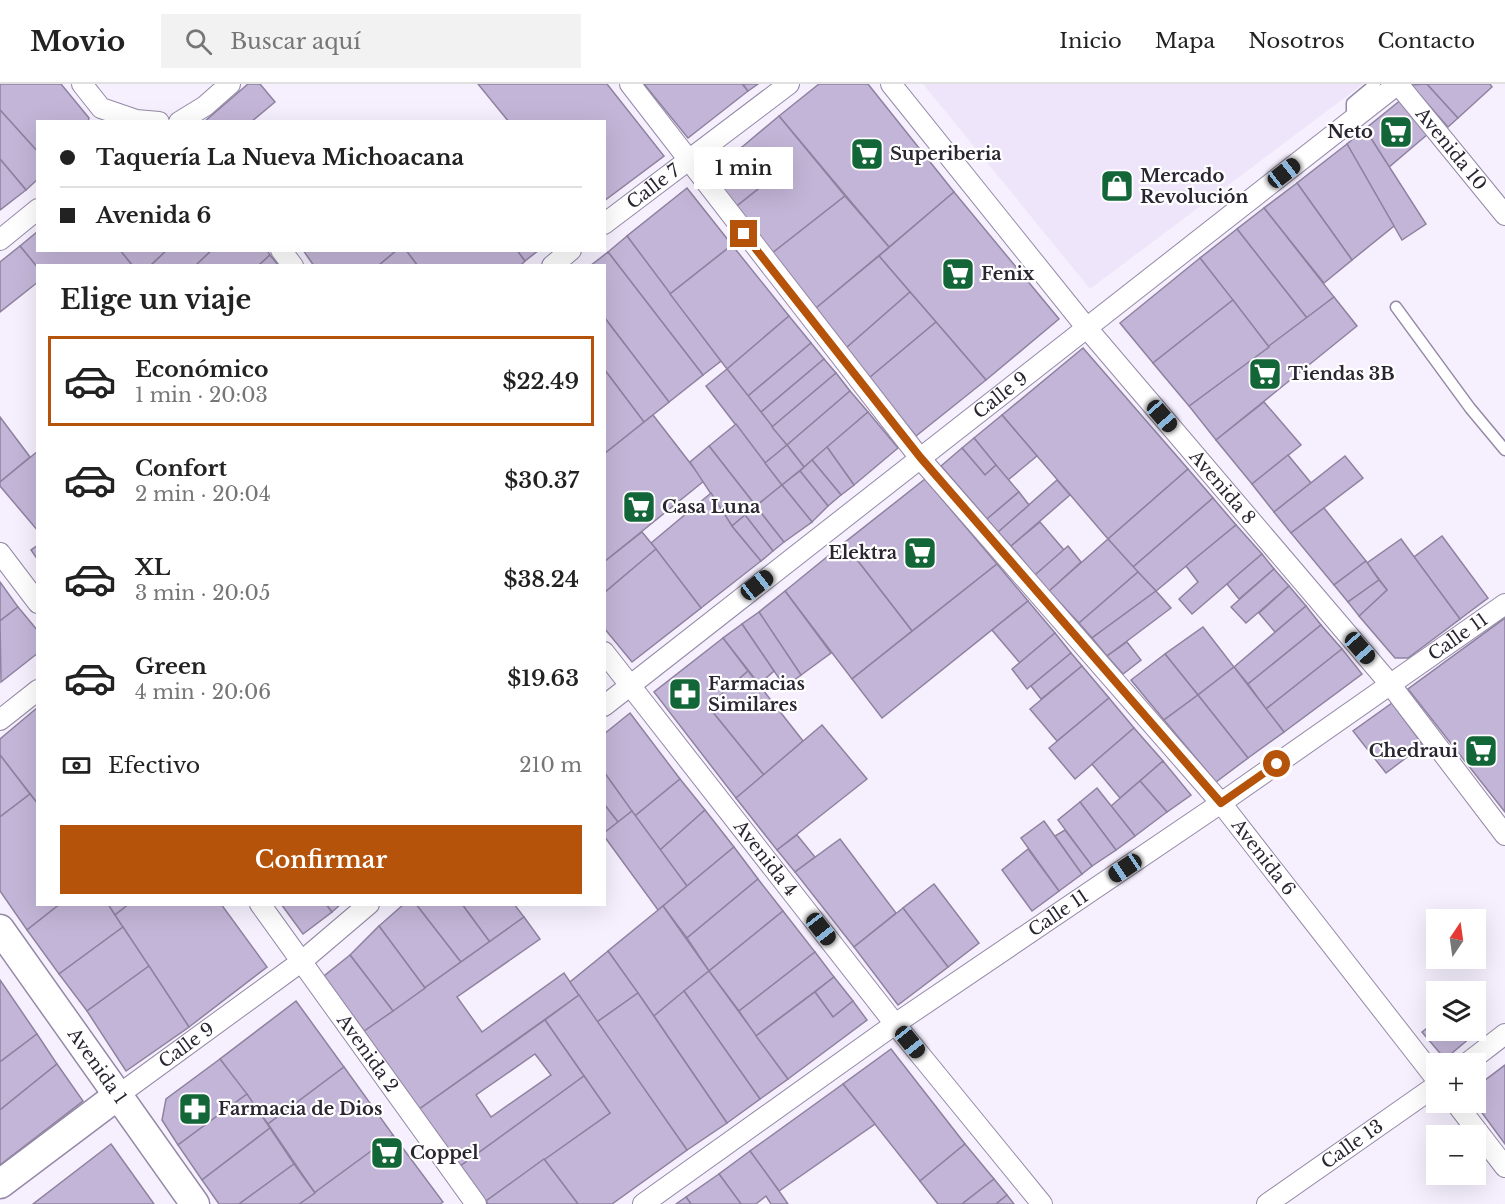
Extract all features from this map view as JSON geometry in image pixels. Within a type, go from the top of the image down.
[{"type":"main road","name":"Avenida 1","points":[[0,929],[195,1204]]},
{"type":"main road","name":"Calle 9","points":[[0,1184],[117,1096]]},
{"type":"street","points":[[82,84],[101,108],[136,120]]},
{"type":"street","points":[[182,120],[205,106],[230,84]]},
{"type":"street","name":"Avenida 6","points":[[630,84],[686,159],[920,457],[1221,803],[1426,1066]]},
{"type":"street","name":"Calle 7","points":[[606,222],[686,159],[789,84]]},
{"type":"street","name":"Avenida 8","points":[[891,84],[1086,327],[1390,684],[1505,835]]},
{"type":"street","name":"Calle 9","points":[[606,704],[1398,84]]},
{"type":"street","name":"Avenida 10","points":[[1398,84],[1505,215]]},
{"type":"street","points":[[0,240],[36,211]]},
{"type":"street","points":[[554,264],[569,252]]},
{"type":"street","points":[[0,553],[36,600]]},
{"type":"street","name":"Calle 11","points":[[643,1204],[895,1024],[1221,803],[1505,604]]},
{"type":"street","name":"Avenida 4","points":[[606,654],[895,1024],[1042,1204]]},
{"type":"street","points":[[0,720],[36,692]]},
{"type":"street","name":"Avenida 2","points":[[261,906],[476,1204]]},
{"type":"street","name":"Calle 9","points":[[117,1096],[302,961],[367,906]]},
{"type":"street","points":[[1480,1053],[1505,1034]]},
{"type":"street","name":"Calle 13","points":[[1267,1204],[1426,1093]]},
{"type":"street","points":[[1463,1113],[1505,1167]]},
{"type":"lane","points":[[1352,120],[1352,103],[1375,84]]},
{"type":"lane","points":[[1396,307],[1470,408],[1505,450]]},
{"type":"shaded area","name":"Mercado Revolución","points":[[923,84],[1363,84],[1090,289]]},
{"type":"building","points":[[0,84],[61,84],[89,118],[88,120],[36,120],[36,150],[0,110]]},
{"type":"building","points":[[248,84],[260,84],[275,102],[253,120],[206,120]]},
{"type":"building","points":[[478,84],[607,84],[664,156],[606,200],[606,120],[507,120]]},
{"type":"building","points":[[644,84],[742,84],[748,91],[688,138]]},
{"type":"building","points":[[743,84],[758,84],[748,91]]},
{"type":"building","name":"Superiberia","points":[[819,84],[868,84],[954,192],[889,247],[779,116]]},
{"type":"building","points":[[1427,84],[1458,118],[1448,127],[1411,85]]},
{"type":"building","points":[[1427,84],[1490,84],[1492,87],[1458,118]]},
{"type":"building","name":"Neto","points":[[1402,99],[1428,134],[1389,167],[1365,129]]},
{"type":"building","points":[[0,110],[36,150],[36,181],[26,190],[0,159]]},
{"type":"building","points":[[779,116],[845,196],[771,254],[734,208],[768,181],[742,147]]},
{"type":"building","points":[[1365,129],[1426,224],[1402,240],[1347,144]]},
{"type":"building","points":[[1347,144],[1394,226],[1352,260],[1297,183]]},
{"type":"building","points":[[742,147],[768,181],[734,208],[718,186],[718,166]]},
{"type":"building","points":[[0,159],[26,190],[0,210]]},
{"type":"building","points":[[1297,183],[1352,260],[1324,283],[1264,208]]},
{"type":"building","points":[[687,188],[732,245],[670,294],[627,236]]},
{"type":"building","name":"Fenix","points":[[954,192],[1059,319],[986,380],[879,256]]},
{"type":"building","points":[[845,196],[889,247],[816,308],[771,254]]},
{"type":"building","points":[[1264,208],[1334,297],[1307,318],[1237,229]]},
{"type":"building","points":[[1237,229],[1307,318],[1269,347],[1200,258]]},
{"type":"building","points":[[36,233],[36,252],[122,252],[131,264],[36,266],[20,246]]},
{"type":"building","points":[[627,236],[721,361],[703,375],[608,252]]},
{"type":"building","points":[[732,245],[789,316],[727,369],[670,294]]},
{"type":"building","points":[[20,246],[36,266],[36,284],[0,312],[0,262]]},
{"type":"building","points":[[122,252],[165,252],[152,264],[131,264]]},
{"type":"building","points":[[165,252],[210,252],[197,264],[152,264]]},
{"type":"building","points":[[210,252],[268,252],[270,255],[260,264],[197,264]]},
{"type":"building","points":[[304,252],[395,252],[380,264],[313,264]]},
{"type":"building","points":[[395,252],[408,252],[416,264],[380,264]]},
{"type":"building","points":[[408,252],[518,252],[525,261],[522,264],[416,264]]},
{"type":"building","points":[[518,252],[536,252],[525,261]]},
{"type":"building","points":[[608,252],[703,375],[669,402],[606,320],[606,264],[593,264]]},
{"type":"building","points":[[270,255],[277,264],[260,264]]},
{"type":"building","points":[[879,256],[910,292],[846,348],[816,308]]},
{"type":"building","points":[[1200,258],[1233,300],[1153,363],[1120,323]]},
{"type":"building","points":[[910,292],[936,322],[869,378],[846,348]]},
{"type":"building","name":"Tiendas 3B","points":[[1334,297],[1357,326],[1216,440],[1189,406]]},
{"type":"building","points":[[1233,300],[1269,347],[1189,406],[1153,363]]},
{"type":"building","points":[[789,316],[811,343],[748,396],[727,369]]},
{"type":"building","points":[[606,320],[669,402],[644,422],[606,372]]},
{"type":"building","points":[[936,322],[986,380],[916,436],[869,378]]},
{"type":"building","points":[[811,343],[824,359],[761,412],[748,396]]},
{"type":"building","points":[[1083,348],[1188,469],[1108,539],[1002,415]]},
{"type":"building","points":[[824,359],[836,373],[772,427],[761,412]]},
{"type":"building","points":[[727,369],[787,445],[765,463],[706,386]]},
{"type":"building","points":[[606,372],[644,422],[606,452]]},
{"type":"building","points":[[836,373],[850,391],[787,445],[772,427]]},
{"type":"building","points":[[850,391],[868,412],[804,467],[787,445]]},
{"type":"building","points":[[1264,402],[1301,445],[1252,484],[1216,440]]},
{"type":"building","points":[[868,412],[898,448],[854,485],[827,447]]},
{"type":"building","name":"Casa Luna","points":[[653,415],[704,481],[606,560],[606,452]]},
{"type":"building","points":[[1002,415],[1037,456],[1008,480],[974,438]]},
{"type":"building","points":[[0,417],[30,457],[0,482]]},
{"type":"building","points":[[736,424],[782,485],[756,506],[709,446]]},
{"type":"building","points":[[974,438],[996,465],[985,475],[962,448]]},
{"type":"building","points":[[787,445],[804,467],[782,485],[765,463]]},
{"type":"building","points":[[709,446],[784,542],[773,551],[745,515],[732,526],[690,462]]},
{"type":"building","points":[[827,447],[854,485],[841,495],[812,460]]},
{"type":"building","points":[[962,448],[985,475],[996,465],[1019,492],[987,519],[941,466]]},
{"type":"building","points":[[36,453],[36,529],[0,486],[0,482]]},
{"type":"building","points":[[1288,455],[1311,483],[1274,512],[1252,484]]},
{"type":"building","points":[[1345,456],[1363,478],[1291,533],[1274,512]]},
{"type":"building","points":[[812,460],[841,495],[828,506],[800,471]]},
{"type":"building","points":[[1188,469],[1213,498],[1133,567],[1108,539]]},
{"type":"building","points":[[800,471],[828,506],[812,522],[782,485]]},
{"type":"building","name":"Elektra","points":[[925,479],[997,564],[912,631],[844,543]]},
{"type":"building","points":[[1057,480],[1070,495],[1011,546],[998,532]]},
{"type":"building","points":[[782,485],[812,522],[784,542],[756,506]]},
{"type":"building","points":[[1019,492],[1029,505],[998,532],[987,519]]},
{"type":"building","points":[[711,493],[732,526],[761,561],[701,608],[651,543]]},
{"type":"building","points":[[1213,498],[1236,525],[1156,591],[1133,567]]},
{"type":"building","points":[[1324,508],[1366,561],[1334,585],[1291,533]]},
{"type":"building","points":[[745,515],[773,551],[761,561],[732,526]]},
{"type":"building","points":[[1040,522],[1064,550],[1035,575],[1011,546]]},
{"type":"building","points":[[1236,525],[1262,554],[1192,614],[1179,599],[1198,582],[1186,566]]},
{"type":"building","points":[[642,532],[656,549],[606,591],[606,560]]},
{"type":"building","points":[[1442,536],[1488,598],[1460,619],[1414,557]]},
{"type":"building","points":[[1108,539],[1138,572],[1079,623],[1049,591]]},
{"type":"building","points":[[1401,539],[1460,619],[1408,658],[1395,658],[1359,616],[1387,590],[1367,563]]},
{"type":"building","points":[[844,543],[912,631],[852,679],[785,591]]},
{"type":"building","points":[[36,546],[36,557],[31,550]]},
{"type":"building","points":[[1068,546],[1081,562],[1049,591],[1035,575]]},
{"type":"building","points":[[656,549],[701,608],[632,662],[606,630],[606,591]]},
{"type":"building","points":[[1262,554],[1274,569],[1239,599],[1227,584]]},
{"type":"building","points":[[1366,561],[1379,580],[1348,602],[1334,585]]},
{"type":"building","points":[[997,564],[1028,601],[882,718],[852,679]]},
{"type":"building","points":[[1274,569],[1289,586],[1246,623],[1231,607]]},
{"type":"building","points":[[1138,572],[1156,591],[1092,638],[1079,623]]},
{"type":"building","points":[[1379,580],[1387,590],[1359,616],[1348,602]]},
{"type":"building","points":[[0,582],[18,607],[0,621]]},
{"type":"building","points":[[1289,586],[1306,606],[1275,632],[1259,613]]},
{"type":"building","points":[[785,591],[831,653],[801,675],[759,612]]},
{"type":"building","points":[[1156,591],[1171,608],[1107,656],[1092,638]]},
{"type":"building","points":[[1028,601],[1055,633],[1020,663],[992,630]]},
{"type":"building","points":[[1306,606],[1321,625],[1248,684],[1234,667]]},
{"type":"building","points":[[18,607],[36,629],[36,655],[1,682],[0,621]]},
{"type":"building","points":[[759,612],[801,675],[785,687],[742,624]]},
{"type":"building","name":"Chedraui","points":[[1505,618],[1505,812],[1408,689]]},
{"type":"building","points":[[742,624],[774,671],[759,684],[723,638]]},
{"type":"building","points":[[1321,625],[1342,649],[1266,709],[1248,684]]},
{"type":"building","points":[[1203,627],[1234,667],[1198,695],[1165,654]]},
{"type":"building","points":[[1055,633],[1071,653],[1027,689],[1012,669]]},
{"type":"building","points":[[723,638],[748,671],[708,706],[764,775],[736,798],[654,692]]},
{"type":"building","points":[[1127,642],[1141,660],[1123,674],[1107,656]]},
{"type":"building","points":[[1342,649],[1362,674],[1284,732],[1266,709]]},
{"type":"building","points":[[1071,653],[1082,666],[1041,699],[1031,686]]},
{"type":"building","points":[[1165,654],[1198,695],[1164,720],[1131,680]]},
{"type":"building","points":[[1082,666],[1109,698],[1057,741],[1030,709]]},
{"type":"building","points":[[1234,667],[1284,732],[1248,758],[1198,695]]},
{"type":"building","points":[[748,671],[803,741],[764,775],[708,706]]},
{"type":"building","points":[[1198,695],[1248,758],[1216,782],[1164,720]]},
{"type":"building","points":[[1109,698],[1134,728],[1075,779],[1049,748]]},
{"type":"building","points":[[1392,703],[1423,745],[1386,773],[1353,731]]},
{"type":"building","points":[[36,709],[36,801],[0,755],[0,739]]},
{"type":"building","points":[[630,713],[680,779],[635,816],[606,775],[606,732]]},
{"type":"building","points":[[822,725],[867,779],[777,850],[736,798]]},
{"type":"building","points":[[1134,728],[1163,761],[1120,798],[1092,764]]},
{"type":"building","points":[[0,755],[30,794],[0,817]]},
{"type":"building","points":[[1163,761],[1191,795],[1167,812],[1140,781]]},
{"type":"building","points":[[606,775],[632,811],[618,822],[606,807]]},
{"type":"building","points":[[680,779],[705,810],[660,850],[635,816]]},
{"type":"building","points":[[1140,781],[1167,812],[1135,836],[1111,806]]},
{"type":"building","points":[[1097,788],[1135,836],[1116,850],[1080,802]]},
{"type":"building","points":[[30,794],[36,802],[36,906],[57,906],[27,930],[0,891],[0,817]]},
{"type":"building","points":[[1080,802],[1116,850],[1092,866],[1058,820]]},
{"type":"building","points":[[606,807],[618,822],[606,831]]},
{"type":"building","points":[[705,810],[734,847],[687,886],[660,850]]},
{"type":"building","points":[[632,811],[687,886],[658,910],[606,839],[606,831]]},
{"type":"building","points":[[1044,821],[1082,874],[1059,891],[1021,838]]},
{"type":"building","points":[[1065,830],[1092,866],[1082,874],[1055,836]]},
{"type":"building","points":[[797,835],[815,857],[795,872],[777,850]]},
{"type":"building","points":[[840,839],[896,913],[854,947],[795,872]]},
{"type":"building","points":[[734,847],[758,879],[687,938],[663,906]]},
{"type":"building","points":[[1028,849],[1059,891],[1032,911],[1002,870]]},
{"type":"building","points":[[758,879],[783,911],[709,971],[687,938]]},
{"type":"building","points":[[934,884],[979,943],[948,967],[903,908]]},
{"type":"building","points":[[57,906],[109,906],[123,927],[59,974],[27,930]]},
{"type":"building","points":[[109,906],[126,906],[115,915]]},
{"type":"building","points":[[126,906],[222,906],[267,967],[189,1027],[115,915]]},
{"type":"building","points":[[282,906],[328,906],[332,912],[303,934]]},
{"type":"building","points":[[328,906],[339,906],[332,912]]},
{"type":"building","points":[[402,906],[418,906],[461,962],[425,988],[379,926]]},
{"type":"building","points":[[418,906],[463,906],[490,942],[461,962]]},
{"type":"building","points":[[463,906],[516,906],[524,917],[490,942]]},
{"type":"building","points":[[663,906],[709,971],[654,1016],[608,951]]},
{"type":"building","points":[[903,908],[948,967],[898,1005],[854,947]]},
{"type":"building","points":[[783,911],[815,952],[739,1011],[709,971]]},
{"type":"building","points":[[524,917],[540,939],[457,997],[482,1032],[564,973],[579,995],[418,1110],[364,1031]]},
{"type":"building","points":[[379,926],[425,988],[393,1011],[350,955]]},
{"type":"building","points":[[123,927],[149,966],[87,1011],[59,974]]},
{"type":"building","points":[[608,951],[638,993],[597,1022],[570,982]]},
{"type":"building","points":[[815,952],[834,977],[756,1036],[739,1011]]},
{"type":"building","points":[[350,955],[393,1011],[364,1031],[324,976]]},
{"type":"building","points":[[149,966],[189,1027],[126,1071],[87,1011]]},
{"type":"building","points":[[709,971],[788,1079],[760,1099],[684,991]]},
{"type":"building","points":[[834,977],[853,1001],[833,1017],[815,992]]},
{"type":"building","points":[[0,980],[37,1034],[0,1062]]},
{"type":"building","points":[[684,991],[760,1099],[727,1123],[654,1016]]},
{"type":"building","points":[[815,992],[833,1017],[853,1001],[867,1020],[788,1079],[756,1036]]},
{"type":"building","points":[[638,993],[727,1123],[687,1150],[597,1022]]},
{"type":"building","points":[[579,995],[687,1150],[612,1204],[578,1204],[544,1159],[610,1113],[545,1020]]},
{"type":"building","points":[[296,1001],[344,1067],[268,1124],[220,1059]]},
{"type":"building","points":[[545,1020],[584,1076],[459,1167],[418,1110]],"holes":[[[535,1054],[551,1075],[491,1117],[476,1095]]]},
{"type":"building","points":[[37,1034],[57,1064],[0,1110],[0,1062]]},
{"type":"building","points":[[1430,1041],[1466,1041],[1452,1053],[1440,1053]]},
{"type":"building","points":[[891,1049],[965,1144],[920,1181],[843,1084]]},
{"type":"building","name":"Farmacia de Dios","points":[[220,1059],[247,1094],[178,1145],[162,1120],[166,1099]]},
{"type":"building","points":[[57,1064],[83,1101],[0,1165],[0,1110]]},
{"type":"building","points":[[1505,1065],[1505,1144],[1482,1113],[1486,1113],[1486,1079]]},
{"type":"building","points":[[344,1067],[393,1135],[315,1193],[268,1124]]},
{"type":"building","points":[[584,1076],[610,1113],[486,1201],[459,1167]]},
{"type":"building","points":[[843,1084],[875,1124],[779,1191],[750,1151]]},
{"type":"building","points":[[247,1094],[270,1128],[202,1180],[178,1145]]},
{"type":"building","points":[[270,1128],[294,1164],[239,1204],[219,1204],[202,1180]]},
{"type":"building","name":"Coppel","points":[[393,1135],[443,1202],[440,1204],[299,1204]]},
{"type":"building","points":[[111,1144],[154,1204],[33,1204]]},
{"type":"building","points":[[965,1144],[994,1179],[962,1204],[938,1204],[920,1181]]},
{"type":"building","points":[[750,1151],[788,1204],[771,1204],[766,1196],[756,1204],[741,1204],[719,1174]]},
{"type":"building","points":[[544,1159],[578,1204],[488,1204],[486,1201]]},
{"type":"building","points":[[294,1164],[315,1193],[299,1204],[239,1204]]},
{"type":"building","points":[[719,1174],[741,1204],[691,1204],[686,1197]]},
{"type":"building","points":[[994,1179],[1007,1195],[996,1204],[962,1204]]},
{"type":"building","points":[[1007,1195],[1014,1204],[996,1204]]},
{"type":"building","points":[[686,1197],[691,1204],[676,1204]]},
{"type":"place","name":"Neto","points":[[1396,132]]},
{"type":"place","name":"Superiberia","points":[[867,154]]},
{"type":"place","name":"Mercado Revolución","points":[[1117,186]]},
{"type":"place","name":"Fenix","points":[[958,274]]},
{"type":"place","name":"Tiendas 3B","points":[[1265,374]]},
{"type":"place","name":"Casa Luna","points":[[639,507]]},
{"type":"place","name":"Elektra","points":[[920,553]]},
{"type":"place","name":"Farmacias Similares","points":[[685,694]]},
{"type":"place","name":"Chedraui","points":[[1481,751]]},
{"type":"place","name":"Farmacia de Dios","points":[[195,1109]]},
{"type":"place","name":"Coppel","points":[[387,1153]]},
{"type":"route","points":[[744,234],[920,457],[1221,803],[1277,764]]}]
